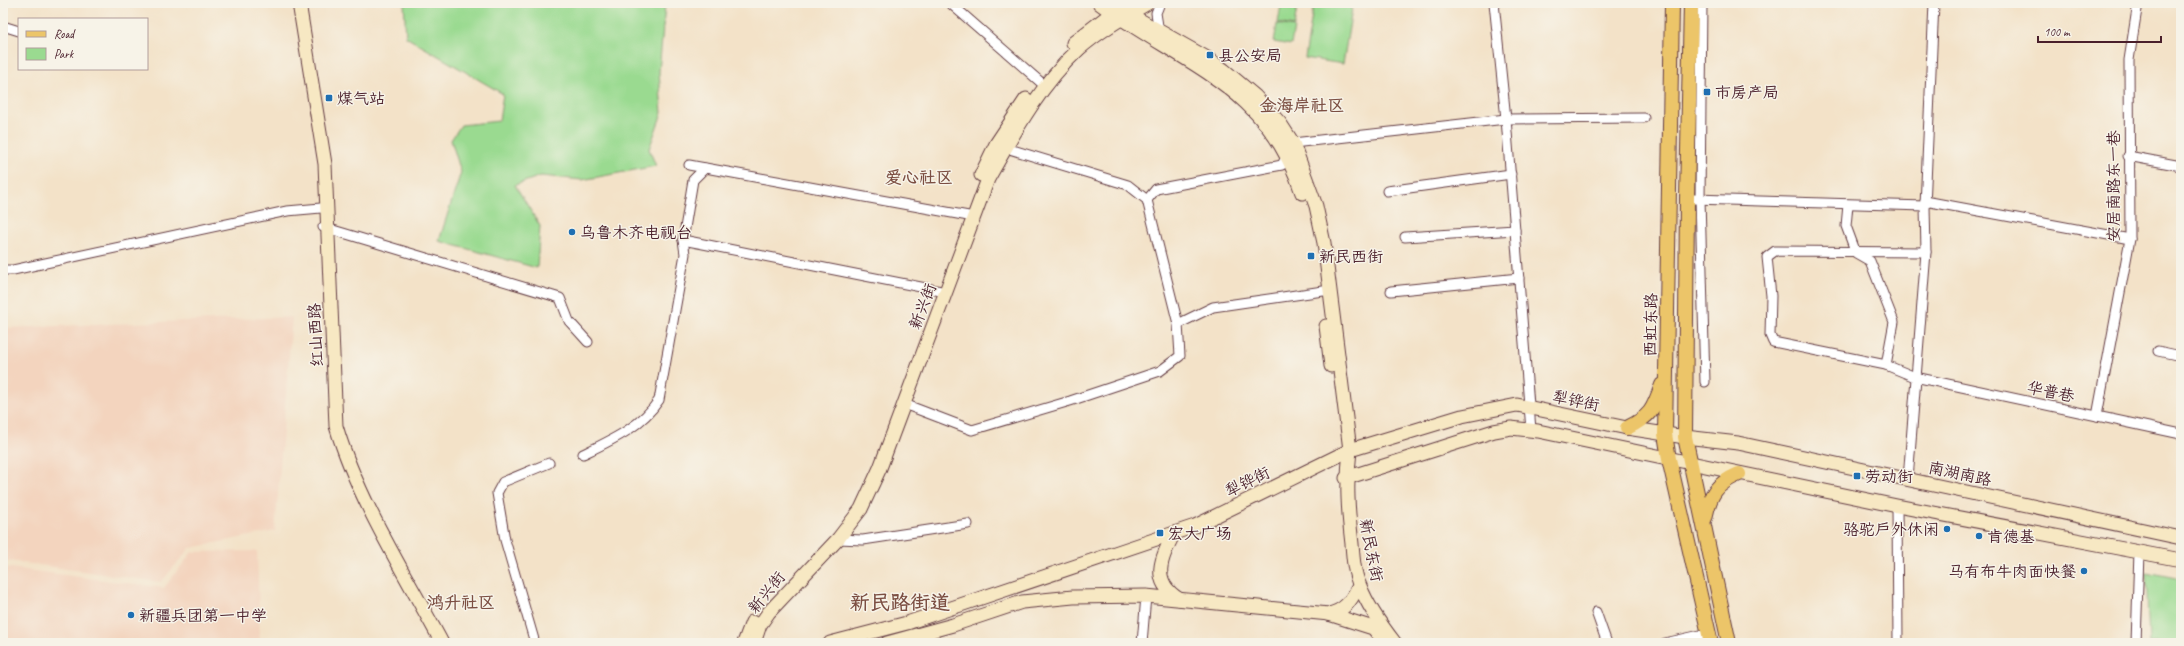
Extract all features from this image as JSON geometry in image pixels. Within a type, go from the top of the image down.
[{"type":"main road","name":"红山西路","points":[[292,3],[319,163],[336,426],[343,450],[366,501],[442,643]]},
{"type":"main road","name":"红山西路","points":[[299,3],[325,164],[324,228],[332,427],[337,449],[360,506],[434,643]]},
{"type":"main road","points":[[1099,3],[1119,10],[1206,58],[1255,96],[1280,123],[1316,206],[1324,243],[1326,290],[1345,452],[1346,478],[1494,431],[1511,428],[1532,430],[1897,506],[2181,560]]},
{"type":"main road","name":"新兴街","points":[[970,216],[979,179],[996,144],[1041,83],[1119,10],[1148,3]]},
{"type":"main road","name":"西虹东路","points":[[1672,3],[1665,434],[1669,459],[1710,638]]},
{"type":"main road","points":[[1691,3],[1693,199],[1684,438],[1704,523],[1729,643]]},
{"type":"main road","points":[[1119,10],[1220,80],[1263,119],[1276,136],[1290,149]]},
{"type":"main road","name":"新兴街","points":[[744,643],[754,618],[854,506],[874,465],[970,216],[988,179],[1041,83]]},
{"type":"main road","name":"新兴街","points":[[754,643],[760,625],[769,612],[838,538],[861,509],[880,468],[904,404],[942,291]]},
{"type":"main road","points":[[1627,428],[1646,418],[1655,404],[1666,373]]},
{"type":"main road","name":"犁铧街","points":[[830,643],[907,623],[1195,526],[1345,452],[1462,416],[1517,405],[1627,428],[1684,438]]},
{"type":"main road","name":"南湖南路","points":[[1684,438],[1738,443],[2181,538]]},
{"type":"main road","points":[[1704,523],[1709,498],[1724,480],[1739,474]]},
{"type":"main road","name":"新民东街","points":[[1346,478],[1347,503],[1354,564],[1359,586],[1376,619],[1395,643]]},
{"type":"main road","points":[[1174,533],[1165,550],[1160,572],[1163,584],[1169,592],[1180,600]]},
{"type":"main road","points":[[1329,614],[1340,612],[1349,603],[1359,586]]},
{"type":"main road","points":[[887,643],[952,625],[1022,602],[1073,597],[1146,596],[1329,614],[1373,628],[1385,643]]},
{"type":"street","points":[[950,3],[1041,83]]},
{"type":"street","points":[[1159,32],[1156,13],[1160,3]]},
{"type":"street","points":[[1494,3],[1511,174],[1532,430]]},
{"type":"street","points":[[1702,3],[1693,199],[1705,382]]},
{"type":"street","points":[[1908,479],[1926,252],[1925,204],[1934,3]]},
{"type":"street","name":"安居南路东一巷","points":[[2097,416],[2130,239],[2128,156],[2129,60],[2138,3]]},
{"type":"street","points":[[3,26],[18,31]]},
{"type":"street","points":[[1147,200],[1156,189],[1282,165],[1290,149],[1506,119],[1644,118]]},
{"type":"street","points":[[904,404],[972,430],[1070,401],[1160,371],[1180,356],[1178,324],[1147,200],[1128,185],[1006,148]]},
{"type":"street","points":[[2128,156],[2181,166]]},
{"type":"street","points":[[690,165],[970,216]]},
{"type":"street","points":[[583,454],[616,438],[649,414],[659,400],[685,254],[683,240],[693,180],[705,168]]},
{"type":"street","points":[[1387,191],[1511,174]]},
{"type":"street","points":[[1693,199],[1848,205],[1925,204],[2130,239]]},
{"type":"street","points":[[1848,205],[1846,226],[1856,253],[1870,261],[1894,322],[1886,365]]},
{"type":"street","points":[[3,270],[13,270],[287,211],[321,208]]},
{"type":"street","points":[[324,228],[560,298],[569,321],[588,342]]},
{"type":"street","points":[[1405,237],[1515,230]]},
{"type":"street","points":[[683,240],[942,291]]},
{"type":"street","name":"华普巷","points":[[1856,253],[1774,251],[1767,257],[1771,296],[1770,335],[1773,342],[1886,365],[1916,377],[2181,434]]},
{"type":"street","points":[[1856,253],[1926,252]]},
{"type":"street","points":[[1391,291],[1519,278]]},
{"type":"street","points":[[1178,324],[1213,307],[1326,290]]},
{"type":"street","points":[[2158,351],[2181,356]]},
{"type":"street","points":[[535,643],[505,540],[497,493],[503,482],[549,463]]},
{"type":"street","points":[[1897,506],[1898,643]]},
{"type":"street","points":[[838,538],[864,540],[968,524]]},
{"type":"street","points":[[2136,643],[2139,552]]},
{"type":"street","points":[[1142,643],[1146,596]]},
{"type":"street","points":[[1596,612],[1607,643]]},
{"type":"street","points":[[1665,643],[1710,638]]},
{"type":"shaded area","points":[[292,317],[275,531],[190,548],[161,582],[3,560],[3,328]]},
{"type":"shaded area","name":"新疆兵团第一中学","points":[[257,551],[260,643],[3,643],[3,567],[164,588],[192,552]]},
{"type":"green space","points":[[404,3],[662,3],[665,5],[659,72],[662,113],[649,149],[656,166],[582,180],[541,176],[515,185],[540,226],[537,268],[439,241],[461,172],[451,140],[461,125],[499,121],[503,94],[406,37]]},
{"type":"green space","points":[[1314,3],[1353,3],[1343,64],[1305,58]]},
{"type":"green space","points":[[1281,5],[1297,8],[1294,26],[1278,23]]},
{"type":"green space","points":[[1277,24],[1294,27],[1291,45],[1274,42]]},
{"type":"green space","points":[[2146,572],[2181,579],[2181,643],[2149,643]]},
{"type":"place","name":"县公安局","points":[[1210,55]]},
{"type":"place","name":"市房产局","points":[[1707,92]]},
{"type":"place","name":"煤气站","points":[[329,98]]},
{"type":"place","name":"乌鲁木齐电视台","points":[[572,232]]},
{"type":"place","name":"新民西街","points":[[1311,256]]},
{"type":"place","name":"劳动街","points":[[1857,476]]},
{"type":"place","name":"骆驼户外休闲","points":[[1947,529]]},
{"type":"place","name":"宏大广场","points":[[1160,533]]},
{"type":"place","name":"肯德基","points":[[1979,536]]},
{"type":"place","name":"马有布牛肉面快餐","points":[[2084,571]]},
{"type":"place","name":"新疆兵团第一中学","points":[[131,615]]},
{"type":"district","name":"金海岸社区","points":[[1302,105]]},
{"type":"district","name":"爱心社区","points":[[919,177]]},
{"type":"district","name":"鸿升社区","points":[[461,602]]},
{"type":"district","name":"新民路街道","points":[[900,602]]}]
